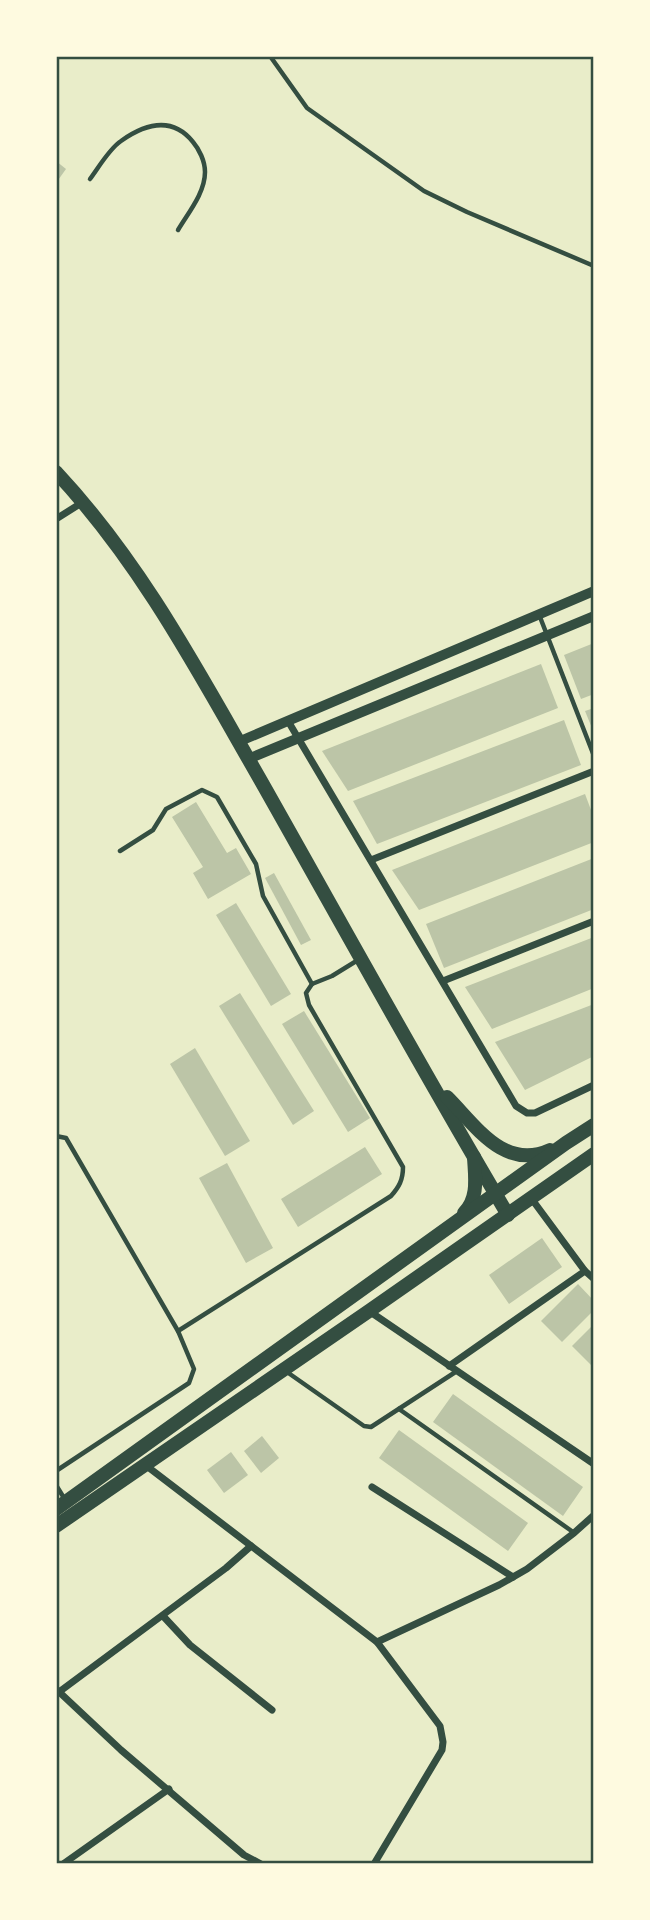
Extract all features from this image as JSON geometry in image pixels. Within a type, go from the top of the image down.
[{"type":"main road","points":[[56,472],[83,501],[152,594],[508,1215]]},
{"type":"main road","points":[[432,1081],[493,1144],[503,1150],[525,1157],[541,1154],[566,1143]]},
{"type":"main road","points":[[61,1505],[594,1125]]},
{"type":"main road","points":[[456,1222],[471,1206],[475,1192],[474,1154]]},
{"type":"main road","points":[[56,1526],[594,1154]]},
{"type":"street","points":[[56,519],[83,501]]},
{"type":"street","points":[[238,742],[594,591]]},
{"type":"street","points":[[248,759],[594,616]]},
{"type":"street","points":[[288,721],[516,1106],[527,1113],[535,1113],[594,1085]]},
{"type":"street","points":[[371,860],[594,771]]},
{"type":"street","points":[[443,981],[594,922]]},
{"type":"street","points":[[531,1198],[584,1271],[594,1279]]},
{"type":"street","points":[[449,1366],[584,1271]]},
{"type":"street","points":[[369,1311],[594,1464]]},
{"type":"street","points":[[135,1452],[145,1465],[377,1642],[440,1726],[443,1742],[438,1758],[374,1864]]},
{"type":"street","points":[[372,1487],[513,1577]]},
{"type":"street","points":[[377,1642],[527,1569],[594,1515]]},
{"type":"street","points":[[251,1546],[163,1616],[57,1690],[121,1750],[244,1855],[261,1864]]},
{"type":"street","points":[[163,1616],[190,1646],[272,1710]]},
{"type":"street","points":[[63,1864],[169,1789]]},
{"type":"lane","points":[[270,56],[307,108],[424,191],[594,266]]},
{"type":"lane","points":[[90,179],[118,142],[161,124],[175,126],[199,149],[205,171],[200,192],[178,230]]},
{"type":"lane","points":[[538,614],[594,756]]},
{"type":"lane","points":[[120,851],[153,830],[166,809],[202,790],[217,796],[256,864],[263,896],[312,985]]},
{"type":"lane","points":[[178,1331],[391,1196],[400,1186],[402,1167],[309,1005],[306,993],[312,985],[361,958]]},
{"type":"lane","points":[[56,1136],[66,1138],[178,1331],[194,1368],[189,1383],[56,1471]]},
{"type":"lane","points":[[283,1370],[364,1426],[371,1427],[457,1371]]},
{"type":"lane","points":[[399,1409],[574,1533]]},
{"type":"lane","points":[[56,1485],[61,1505]]},
{"type":"building","points":[[56,161],[66,169],[56,183]]},
{"type":"building","points":[[594,643],[594,694],[581,699],[564,655]]},
{"type":"building","points":[[541,664],[558,708],[348,791],[322,751]]},
{"type":"building","points":[[594,708],[594,733],[585,711]]},
{"type":"building","points":[[564,720],[581,765],[377,844],[353,801]]},
{"type":"building","points":[[585,794],[594,818],[594,842],[419,910],[392,870]]},
{"type":"building","points":[[196,802],[227,853],[236,848],[251,874],[208,899],[193,873],[203,867],[172,817]]},
{"type":"building","points":[[594,858],[594,909],[444,968],[426,924]]},
{"type":"building","points":[[274,873],[311,940],[301,945],[265,878]]},
{"type":"building","points":[[236,903],[291,994],[271,1006],[216,915]]},
{"type":"building","points":[[594,937],[594,988],[492,1029],[465,987]]},
{"type":"building","points":[[240,993],[314,1111],[293,1125],[219,1006]]},
{"type":"building","points":[[594,1004],[594,1056],[525,1090],[495,1042]]},
{"type":"building","points":[[304,1011],[370,1118],[348,1132],[282,1024]]},
{"type":"building","points":[[195,1048],[250,1141],[225,1156],[170,1064]]},
{"type":"building","points":[[365,1147],[382,1174],[298,1227],[281,1199]]},
{"type":"building","points":[[227,1163],[273,1248],[246,1263],[199,1178]]},
{"type":"building","points":[[542,1238],[562,1267],[509,1304],[489,1275]]},
{"type":"building","points":[[578,1284],[594,1301],[594,1310],[562,1342],[541,1321]]},
{"type":"building","points":[[594,1324],[594,1368],[572,1346]]},
{"type":"building","points":[[453,1394],[583,1487],[563,1516],[433,1422]]},
{"type":"building","points":[[399,1430],[528,1523],[508,1551],[379,1458]]},
{"type":"building","points":[[262,1436],[279,1458],[261,1473],[244,1451]]},
{"type":"building","points":[[231,1452],[248,1475],[224,1493],[207,1470]]}]
